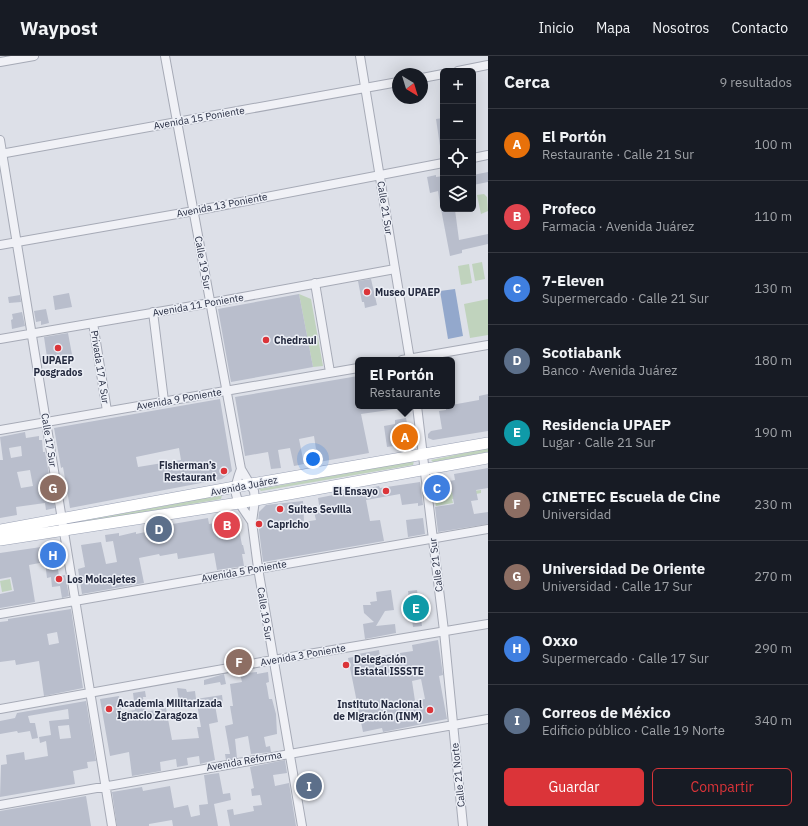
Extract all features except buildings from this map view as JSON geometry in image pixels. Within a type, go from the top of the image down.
[{"type":"main road","name":"Avenida Juárez","points":[[0,540],[63,524],[251,484],[488,443]]},
{"type":"main road","name":"Avenida Juárez","points":[[0,530],[239,503],[425,468],[488,458]]},
{"type":"street","points":[[0,62],[34,56]]},
{"type":"street","name":"Calle 19 Sur","points":[[165,56],[194,211],[225,391],[241,469],[251,484],[255,500],[252,522],[258,568],[302,826]]},
{"type":"street","name":"Calle 21 Sur","points":[[360,56],[396,269],[408,357]]},
{"type":"street","points":[[473,68],[488,65]]},
{"type":"street","points":[[428,77],[440,75]]},
{"type":"street","name":"Avenida 15 Poniente","points":[[1,154],[392,83]]},
{"type":"street","name":"Calle 17 Sur","points":[[0,140],[1,154],[17,242],[112,826]]},
{"type":"street","points":[[476,157],[488,155]]},
{"type":"street","name":"Avenida 13 Poniente","points":[[0,245],[194,211],[440,164]]},
{"type":"street","name":"Avenida 11 Poniente","points":[[0,339],[396,269]]},
{"type":"street","points":[[315,284],[330,372]]},
{"type":"street","points":[[153,312],[164,401]]},
{"type":"street","name":"Privada 17 A Sur","points":[[93,323],[107,411]]},
{"type":"street","points":[[424,357],[488,345]]},
{"type":"street","name":"Avenida 9 Poniente","points":[[0,430],[355,368]]},
{"type":"street","name":"Calle 21 Sur","points":[[417,409],[444,631],[452,725]]},
{"type":"street","name":"Calle 19 Sur","points":[[241,469],[235,488],[235,495],[252,522]]},
{"type":"street","name":"Avenida 5 Poniente","points":[[0,614],[488,529]]},
{"type":"street","name":"Avenida 3 Poniente","points":[[0,709],[273,660],[488,624]]},
{"type":"street","name":"Avenida Reforma","points":[[0,805],[488,719]]},
{"type":"street","name":"Calle 21 Norte","points":[[452,725],[463,826]]},
{"type":"green space","points":[[484,194],[487,197],[488,211],[481,214],[477,195]]},
{"type":"green space","points":[[482,262],[485,279],[475,281],[472,264]]},
{"type":"green space","points":[[469,264],[472,283],[461,285],[458,266]]},
{"type":"green space","points":[[299,294],[311,299],[323,366],[313,367]]},
{"type":"green space","points":[[488,299],[488,335],[470,338],[464,304]]},
{"type":"green space","points":[[488,448],[488,452],[433,462],[431,460]]},
{"type":"green space","points":[[414,461],[413,465],[261,491],[259,489]]},
{"type":"green space","points":[[472,489],[473,491],[481,490],[481,493],[452,499],[453,503],[436,506],[434,495]]},
{"type":"green space","points":[[222,495],[221,499],[69,525],[67,524]]},
{"type":"green space","points":[[10,579],[12,590],[2,592],[0,581]]},
{"type":"water","points":[[455,289],[463,336],[448,339],[440,291]]},
{"type":"place","name":"Museo UPAEP","points":[[367,292]]},
{"type":"place","name":"Chedraui","points":[[266,340]]},
{"type":"place","name":"UPAEP Posgrados","points":[[58,348]]},
{"type":"place","name":"El Portón","points":[[405,437]]},
{"type":"place","name":"Fisherman’s Restaurant","points":[[224,471]]},
{"type":"place","name":"Universidad De Oriente","points":[[53,488]]},
{"type":"place","name":"7-Eleven","points":[[437,488]]},
{"type":"place","name":"El Ensayo","points":[[386,491]]},
{"type":"place","name":"Suites Sevilla","points":[[280,509]]},
{"type":"place","name":"Capricho","points":[[259,524]]},
{"type":"place","name":"Profeco","points":[[227,525]]},
{"type":"place","name":"Scotiabank","points":[[159,529]]},
{"type":"place","name":"Oxxo","points":[[53,555]]},
{"type":"place","name":"Los Molcajetes","points":[[59,579]]},
{"type":"place","name":"Residencia UPAEP","points":[[416,608]]},
{"type":"place","name":"CINETEC Escuela de Cine","points":[[239,662]]},
{"type":"place","name":"Delegación Estatal ISSSTE","points":[[346,665]]},
{"type":"place","name":"Academia Militarizada Ignacio Zaragoza","points":[[109,709]]},
{"type":"place","name":"Instituto Nacional de Migración (INM)","points":[[430,710]]},
{"type":"place","name":"Correos de México","points":[[309,786]]}]
